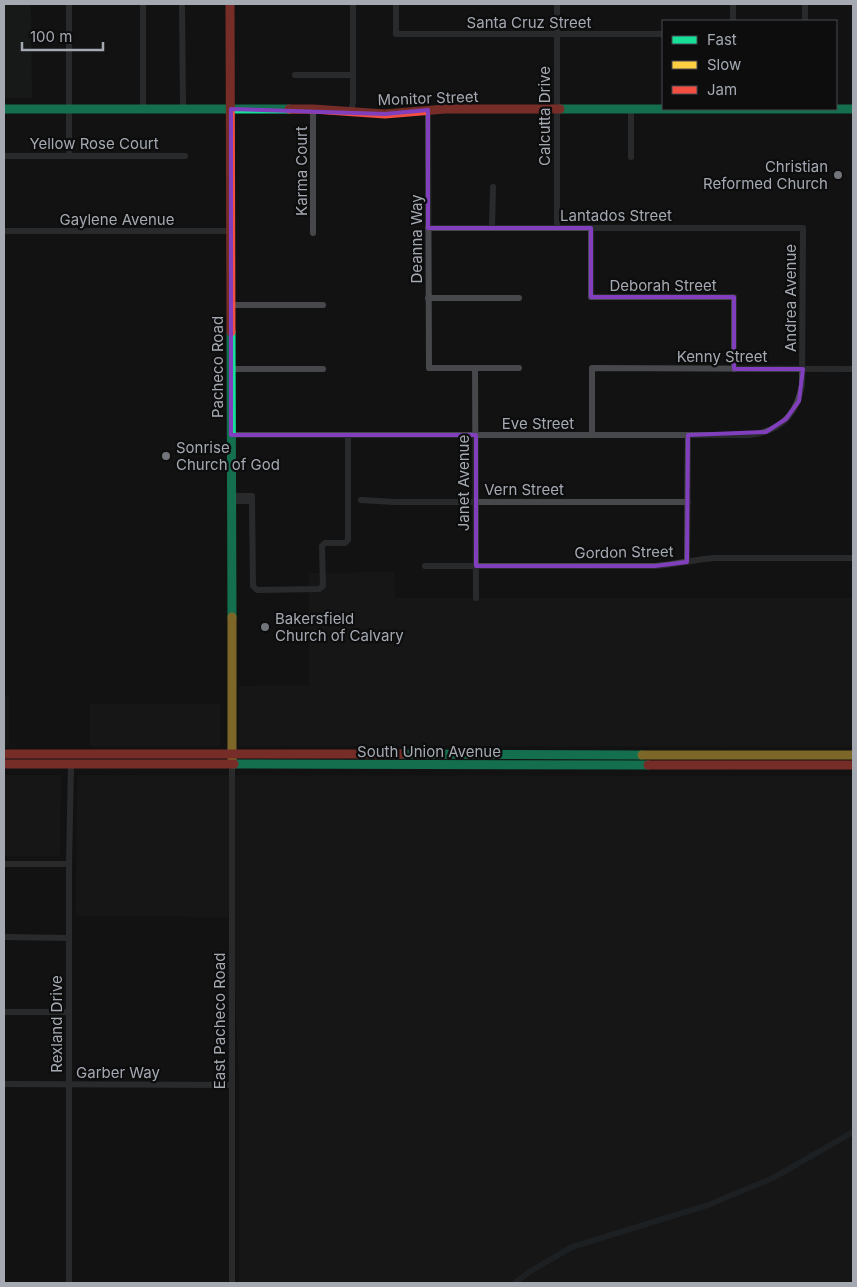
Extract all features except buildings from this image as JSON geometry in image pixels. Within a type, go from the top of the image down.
[{"type":"main road","name":"Pacheco Road","points":[[230,4],[232,759]]},
{"type":"main road","name":"Monitor Street","points":[[4,109],[313,109],[385,114],[428,110],[662,109]]},
{"type":"main road","name":"Monitor Street","points":[[837,109],[853,109]]},
{"type":"main road","name":"South Union Avenue","points":[[4,754],[137,754],[232,759],[475,765],[853,765]]},
{"type":"main road","points":[[6,764],[24,759],[66,759],[74,754]]},
{"type":"main road","points":[[71,764],[75,760],[122,759],[137,754]]},
{"type":"main road","name":"South Union Avenue","points":[[6,764],[525,754],[853,755]]},
{"type":"main road","points":[[475,765],[483,760],[522,759],[525,754]]},
{"type":"main road","points":[[564,765],[562,762],[566,759],[604,759],[614,755]]},
{"type":"main road","points":[[651,765],[659,759],[700,760],[702,755]]},
{"type":"main road","points":[[740,765],[741,760],[778,760],[791,755]]},
{"type":"street","points":[[69,4],[69,156]]},
{"type":"street","points":[[143,4],[143,109]]},
{"type":"street","points":[[182,4],[183,109]]},
{"type":"street","points":[[351,112],[353,102],[353,4]]},
{"type":"street","name":"Santa Cruz Street","points":[[396,4],[396,34],[662,34]]},
{"type":"street","name":"Calcutta Drive","points":[[556,4],[557,228]]},
{"type":"street","points":[[733,4],[733,20]]},
{"type":"street","points":[[805,4],[805,20]]},
{"type":"street","points":[[294,75],[353,74]]},
{"type":"street","name":"Karma Court","points":[[313,109],[313,233]]},
{"type":"street","points":[[631,109],[631,157]]},
{"type":"street","name":"Deanna Way","points":[[428,110],[428,368],[475,368]]},
{"type":"street","name":"Yellow Rose Court","points":[[4,156],[185,156]]},
{"type":"street","points":[[492,228],[493,187]]},
{"type":"street","name":"Lantados Street","points":[[428,228],[803,228]]},
{"type":"street","name":"Deborah Street","points":[[591,228],[591,297],[734,298],[734,369]]},
{"type":"street","name":"Andrea Avenue","points":[[803,228],[803,369]]},
{"type":"street","name":"Gaylene Avenue","points":[[4,231],[231,231]]},
{"type":"street","points":[[428,298],[518,298]]},
{"type":"street","points":[[231,304],[323,305]]},
{"type":"street","points":[[475,368],[519,368]]},
{"type":"street","name":"Janet Avenue","points":[[475,368],[476,598]]},
{"type":"street","name":"Kenny Street","points":[[592,435],[592,368],[853,369]]},
{"type":"street","points":[[231,369],[323,370]]},
{"type":"street","name":"Eve Street","points":[[231,435],[758,434],[772,429],[786,419],[795,408],[801,393],[803,369]]},
{"type":"street","points":[[231,498],[252,501],[253,586],[257,590],[319,589],[323,586],[322,546],[325,543],[345,543],[348,540],[348,435]]},
{"type":"street","points":[[687,562],[688,435]]},
{"type":"street","name":"Vern Street","points":[[361,500],[394,502],[688,502]]},
{"type":"street","name":"Gordon Street","points":[[425,566],[655,566],[715,558],[853,558]]},
{"type":"street","name":"East Pacheco Road","points":[[232,759],[232,1283]]},
{"type":"street","name":"Rexland Drive","points":[[69,1283],[68,864],[71,764]]},
{"type":"street","points":[[4,864],[68,864]]},
{"type":"street","points":[[4,937],[68,938]]},
{"type":"street","points":[[4,1012],[69,1012]]},
{"type":"street","name":"Garber Way","points":[[4,1084],[232,1085]]},
{"type":"highlighted area","points":[[231,109],[385,114],[428,110],[428,228],[591,228],[591,297],[734,297],[734,369],[803,369],[799,401],[786,419],[766,432],[688,435],[687,562],[655,566],[476,566],[476,435],[231,435]]},
{"type":"shaded area","points":[[4,4],[31,4],[32,98],[4,98]]},
{"type":"shaded area","points":[[394,572],[395,598],[853,598],[853,747],[239,746],[239,686],[309,685],[309,573]]},
{"type":"shaded area","points":[[4,696],[9,696],[9,747],[4,747]]},
{"type":"shaded area","points":[[90,704],[220,704],[220,746],[90,746]]},
{"type":"shaded area","points":[[4,775],[61,775],[60,856],[4,856]]},
{"type":"shaded area","points":[[78,776],[853,776],[853,1283],[239,1283],[239,1084],[232,917],[76,916],[77,780]]},
{"type":"waterway","points":[[515,1283],[529,1272],[572,1247],[708,1205],[773,1178],[853,1132]]},
{"type":"traffic: fast","points":[[4,109],[289,109]]},
{"type":"traffic: fast","points":[[560,109],[662,109]]},
{"type":"traffic: fast","points":[[837,109],[853,109]]},
{"type":"traffic: fast","points":[[231,332],[232,617]]},
{"type":"traffic: fast","points":[[402,754],[642,755]]},
{"type":"traffic: fast","points":[[234,764],[648,765]]},
{"type":"traffic: slow","points":[[232,617],[232,759]]},
{"type":"traffic: slow","points":[[642,755],[853,755]]},
{"type":"traffic: jam","points":[[230,4],[231,332]]},
{"type":"traffic: jam","points":[[289,109],[385,114],[445,109],[560,109]]},
{"type":"traffic: jam","points":[[4,754],[402,754]]},
{"type":"traffic: jam","points":[[4,764],[234,764]]},
{"type":"traffic: jam","points":[[648,765],[853,765]]},
{"type":"place","name":"Christian Reformed Church","points":[[838,175]]},
{"type":"place","name":"Sonrise Church of God","points":[[166,456]]},
{"type":"place","name":"Bakersfield Church of Calvary","points":[[265,627]]}]
